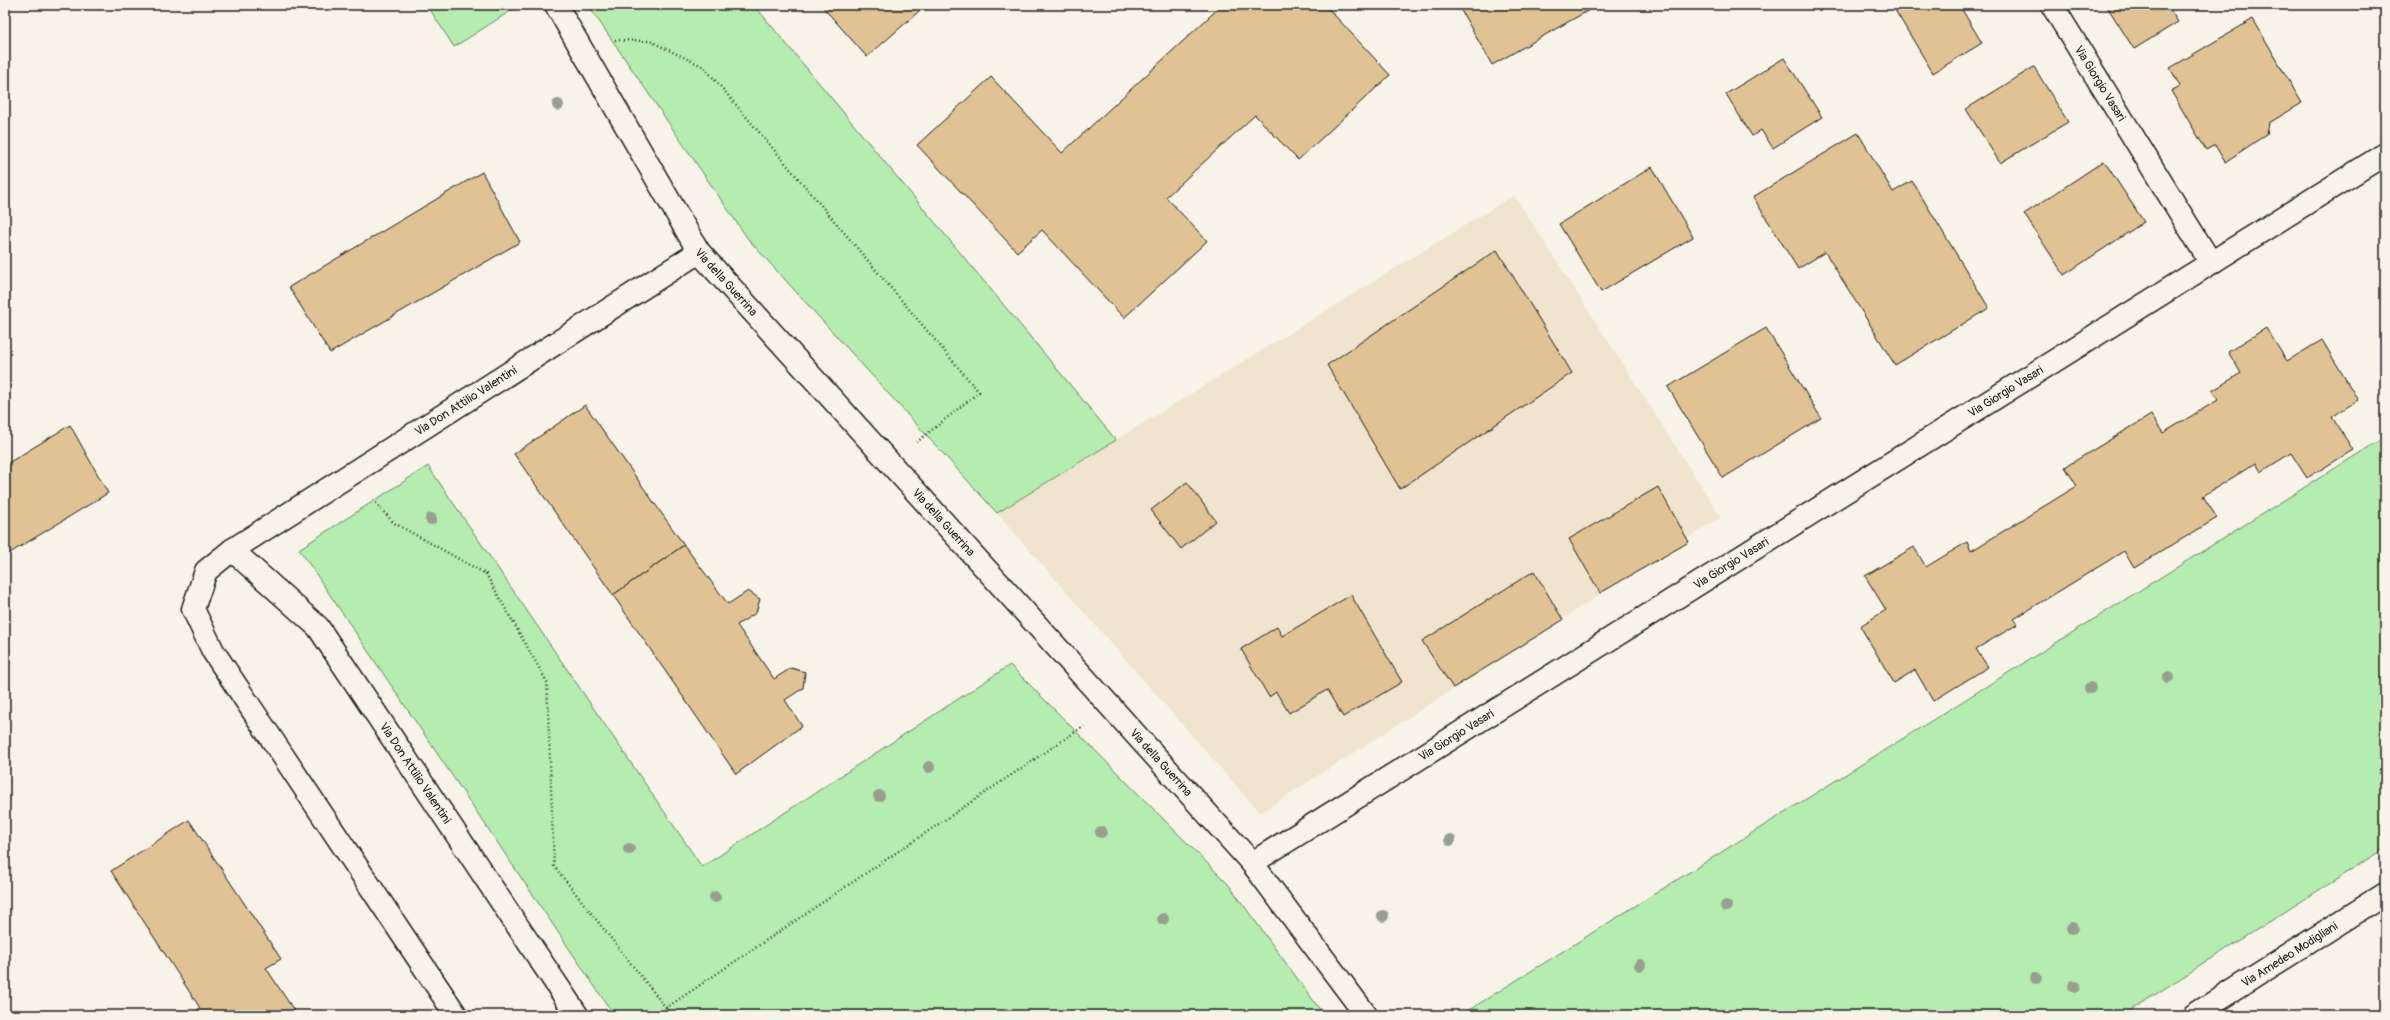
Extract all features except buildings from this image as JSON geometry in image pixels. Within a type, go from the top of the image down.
[{"type":"street","name":"Via della Guerrina","points":[[556,5],[700,252],[1252,863],[1366,1015]]},
{"type":"street","name":"Via Giorgio Vasari","points":[[2052,5],[2211,263]]},
{"type":"street","name":"Via Giorgio Vasari","points":[[1252,863],[2385,154]]},
{"type":"street","name":"Via Don Attilio Valentini","points":[[456,1015],[213,651],[193,609],[206,571],[232,550],[700,252]]},
{"type":"street","name":"Via Don Attilio Valentini","points":[[232,550],[318,626],[577,1015]]},
{"type":"street","name":"Via Amedeo Modigliani","points":[[2194,1015],[2385,894]]},
{"type":"path","points":[[577,40],[650,41],[704,68],[979,392],[890,464]]},
{"type":"path","points":[[356,471],[371,497],[394,523],[486,574],[547,682],[554,866],[666,1008],[668,1015]]},
{"type":"path","points":[[666,1008],[1111,708]]},
{"type":"shaded area","points":[[1514,195],[1721,517],[1260,813],[997,513]]},
{"type":"green space","points":[[427,5],[520,5],[454,47]]},
{"type":"green space","points":[[588,5],[754,5],[1116,440],[997,513],[748,239]]},
{"type":"green space","points":[[2385,437],[2385,848],[2123,1015],[1461,1015]]},
{"type":"green space","points":[[428,466],[702,867],[1010,665],[1228,884],[1324,1015],[614,1015],[299,549]]}]
